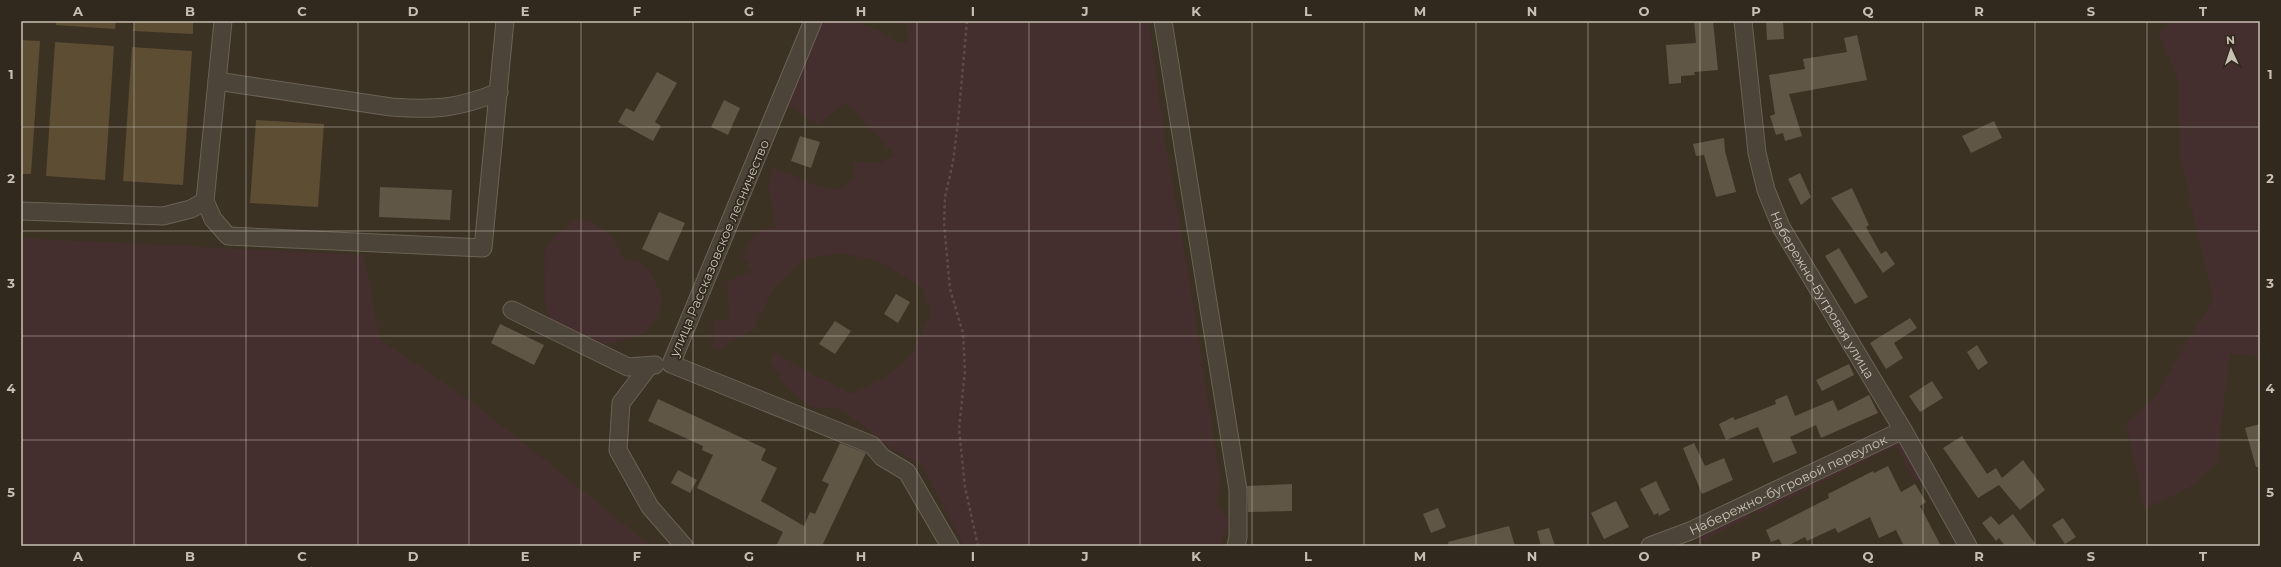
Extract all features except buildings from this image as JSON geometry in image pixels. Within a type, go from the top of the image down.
[{"type":"street","points":[[223,21],[205,201],[213,219],[228,236],[483,248],[505,21]]},
{"type":"street","name":"улица Рассказовское лесничество","points":[[813,21],[671,364],[872,445],[882,457],[907,472],[950,546]]},
{"type":"street","points":[[1163,21],[1238,490],[1238,537],[1236,546]]},
{"type":"street","name":"Набережно-Бугровая улица","points":[[1743,21],[1757,153],[1769,197],[1781,227],[1903,430],[1968,546]]},
{"type":"street","points":[[217,81],[391,107],[415,109],[442,109],[469,104],[498,92]]},
{"type":"street","points":[[21,211],[163,216],[191,209],[205,201]]},
{"type":"street","points":[[512,310],[628,367],[671,364]]},
{"type":"street","points":[[648,366],[621,403],[618,450],[650,507],[684,546]]},
{"type":"street","name":"Набережно-бугровой переулок","points":[[1650,546],[1690,531],[1903,430]]},
{"type":"path","points":[[967,21],[958,122],[953,162],[945,197],[944,223],[950,289],[963,333],[965,371],[958,429],[964,487],[978,546]]},
{"type":"shaded area","points":[[56,21],[116,21],[115,29],[56,25]]},
{"type":"shaded area","points":[[134,21],[193,21],[193,34],[133,31]]},
{"type":"shaded area","points":[[823,21],[862,24],[880,31],[897,43],[908,41],[906,21],[1149,21],[1164,134],[1190,283],[1220,478],[1217,504],[1230,522],[1220,546],[964,546],[922,466],[891,448],[841,409],[810,407],[788,388],[770,362],[777,352],[794,364],[851,394],[888,375],[910,357],[931,312],[921,287],[880,262],[842,253],[803,259],[776,285],[752,331],[712,352],[713,321],[729,320],[727,281],[752,271],[742,256],[755,233],[776,226],[768,185],[773,167],[815,185],[837,190],[852,180],[855,162],[879,163],[895,156],[846,102],[818,125],[789,105],[802,61]]},
{"type":"shaded area","points":[[2175,21],[2260,21],[2260,356],[2230,354],[2217,463],[2187,489],[2144,509],[2126,423],[2156,396],[2185,345],[2213,301],[2180,156],[2177,76],[2158,33]]},
{"type":"shaded area","points":[[21,40],[40,41],[31,174],[21,174]]},
{"type":"shaded area","points":[[55,42],[114,46],[105,180],[46,176]]},
{"type":"shaded area","points":[[132,47],[192,51],[183,185],[123,181]]},
{"type":"shaded area","points":[[256,120],[324,124],[318,207],[250,203]]},
{"type":"shaded area","points":[[587,220],[606,231],[618,246],[624,260],[640,261],[649,270],[663,296],[660,311],[646,332],[623,341],[598,345],[555,326],[545,307],[544,253],[555,237],[574,221]]},
{"type":"shaded area","points":[[21,238],[364,255],[380,339],[479,407],[651,546],[21,546]]},
{"type":"shaded area","points":[[1896,441],[1902,444],[1922,479],[1915,482],[1896,446],[1758,514],[1754,505]]},
{"type":"shaded area","points":[[1746,509],[1750,517],[1702,541],[1697,532]]}]
